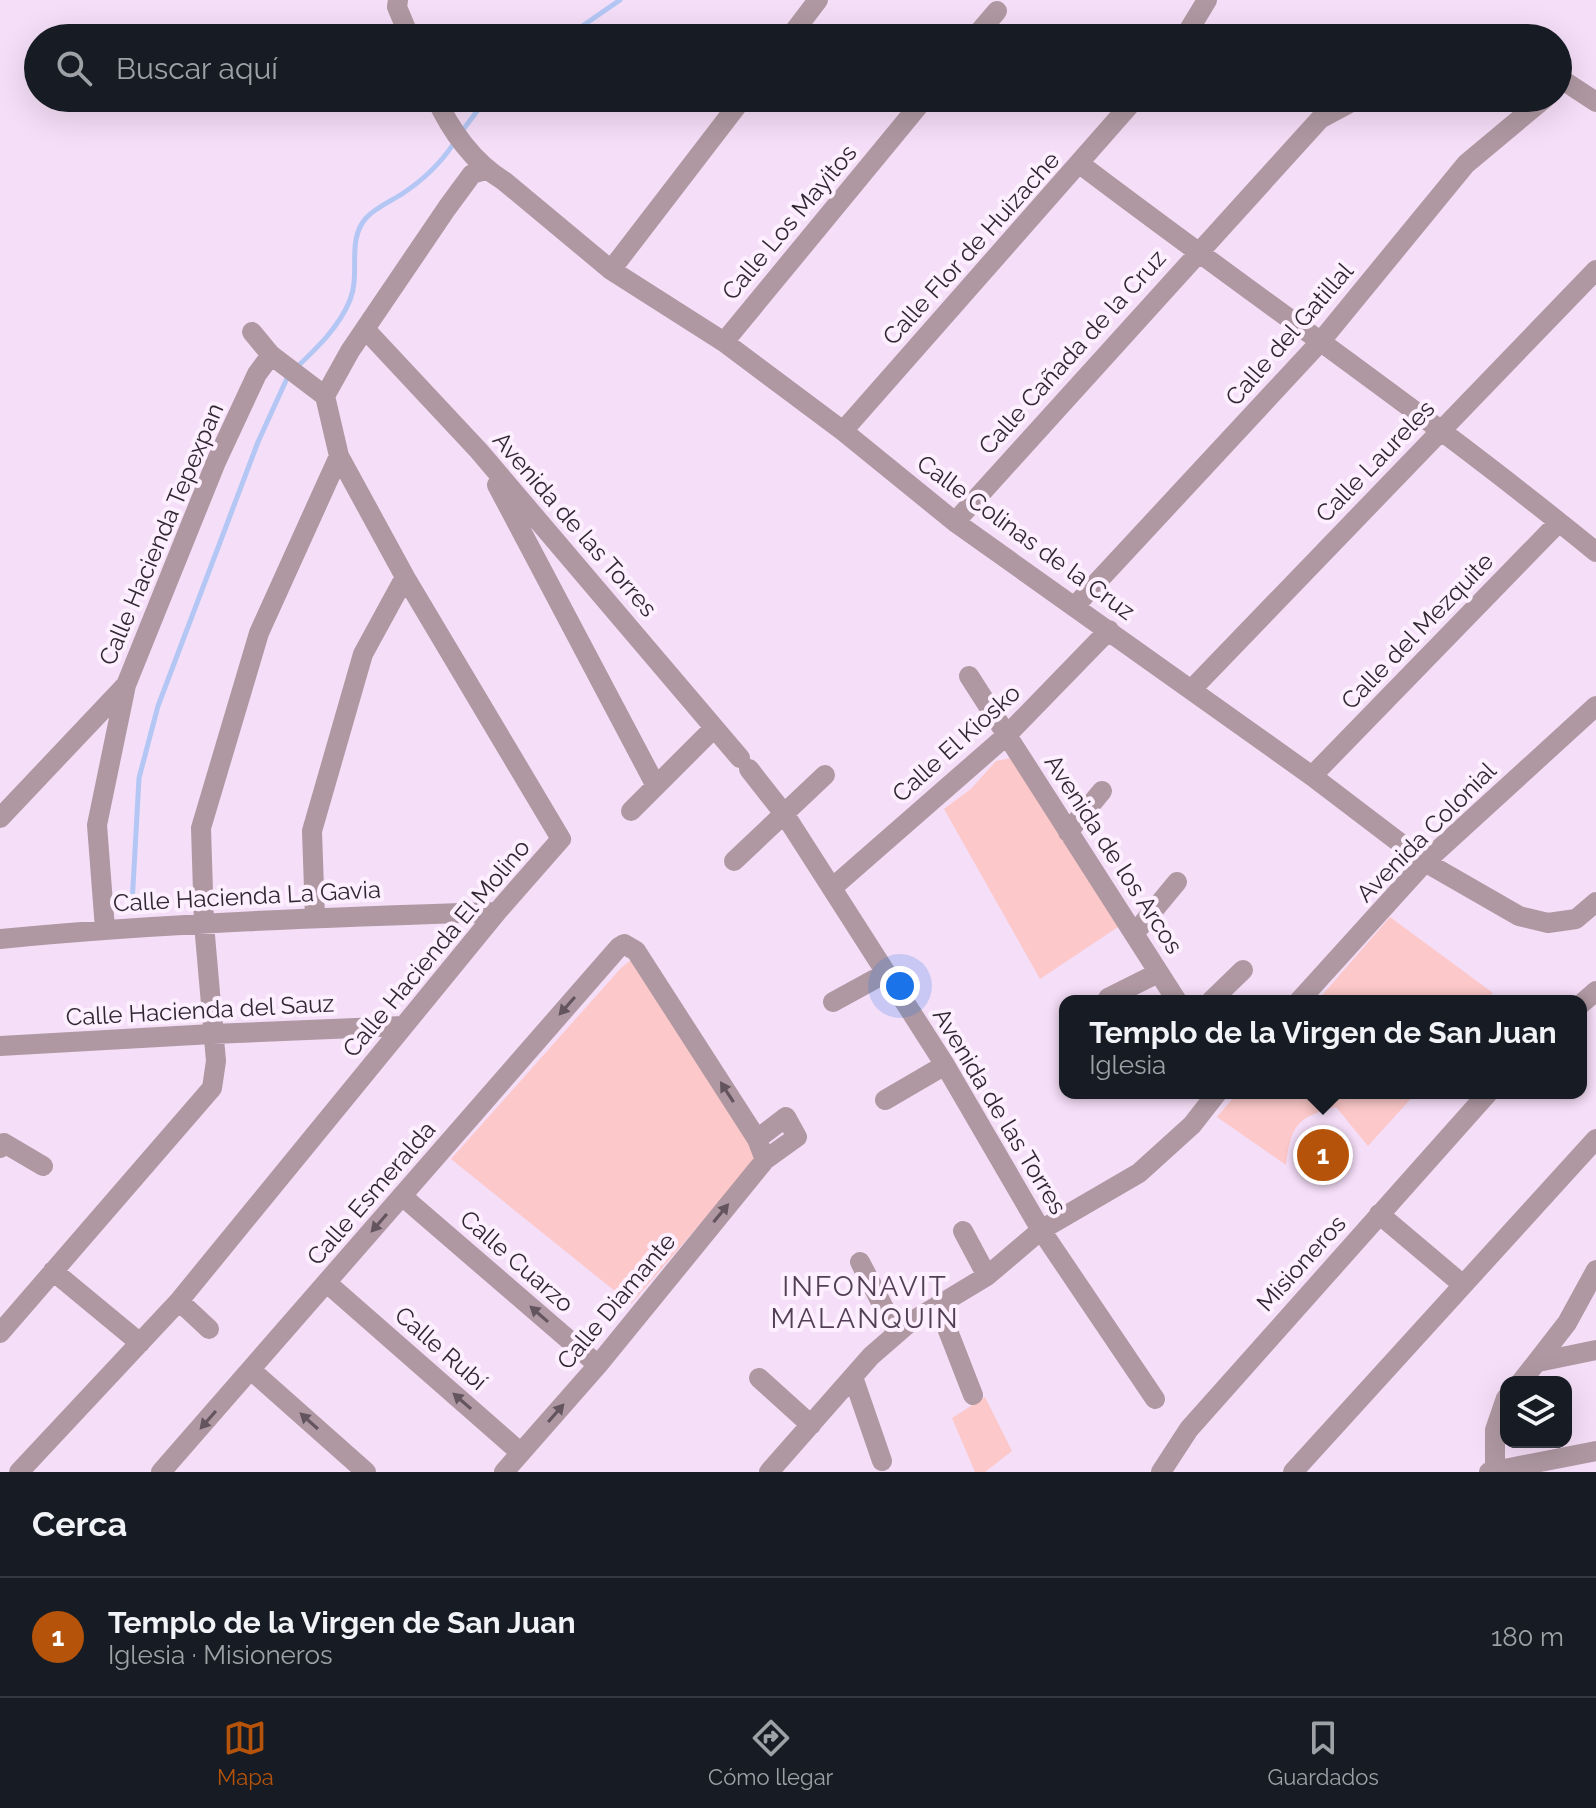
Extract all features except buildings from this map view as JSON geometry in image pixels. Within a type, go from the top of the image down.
[{"type":"street","points":[[398,0],[397,7],[404,24]]},
{"type":"street","points":[[800,24],[818,0]]},
{"type":"street","points":[[1192,24],[1207,0]]},
{"type":"street","points":[[986,24],[997,11]]},
{"type":"street","points":[[1572,89],[1596,102]]},
{"type":"street","name":"Calle Colinas de la Cruz","points":[[442,112],[486,170],[504,181],[611,270],[724,342],[843,431],[955,522],[1192,689],[1425,862],[1519,916],[1548,923],[1576,919],[1596,902]]},
{"type":"street","points":[[611,270],[732,112]]},
{"type":"street","name":"Calle Los Mayitos","points":[[724,342],[913,112]]},
{"type":"street","name":"Calle Flor de Huizache","points":[[843,431],[1124,112]]},
{"type":"street","name":"Calle Cañada de la Cruz","points":[[955,522],[1320,119],[1333,112]]},
{"type":"street","name":"Calle del Gatillal","points":[[1074,607],[1321,341],[1466,164],[1528,112]]},
{"type":"street","name":"Calle Cañada de la Cruz","points":[[1080,164],[1197,253],[1321,341],[1596,552]]},
{"type":"street","points":[[252,332],[271,355],[325,396],[365,329],[472,174],[486,170]]},
{"type":"street","name":"Calle Laureles","points":[[1192,689],[1596,270]]},
{"type":"street","name":"Avenida de las Torres","points":[[365,329],[479,451],[785,815],[945,1065],[1041,1230],[1155,1399]]},
{"type":"street","name":"Calle Hacienda Tepexpan","points":[[105,929],[97,825],[126,685],[216,462],[257,374],[271,355]]},
{"type":"street","name":"Calle Hacienda El Molino","points":[[19,1472],[179,1301],[497,912],[561,839],[405,577],[339,456],[325,396]]},
{"type":"street","points":[[479,451],[656,786]]},
{"type":"street","points":[[0,1333],[212,1088],[216,1061],[204,924],[201,828],[259,633],[339,456]]},
{"type":"street","name":"Calle del Mezquite","points":[[1312,776],[1559,522]]},
{"type":"street","points":[[315,918],[312,831],[363,654],[405,577]]},
{"type":"street","name":"Calle El Kiosko","points":[[832,888],[1007,735],[1109,630]]},
{"type":"street","name":"Avenida de los Arcos","points":[[969,676],[1173,995]]},
{"type":"street","points":[[0,818],[126,685]]},
{"type":"street","name":"Avenida Colonial","points":[[1304,995],[1425,862],[1596,706]]},
{"type":"street","points":[[631,811],[714,728]]},
{"type":"street","points":[[734,861],[825,775]]},
{"type":"street","points":[[1068,832],[1102,791]]},
{"type":"street","points":[[1134,934],[1177,882]]},
{"type":"street","name":"Calle Hacienda La Gavia","points":[[0,939],[105,929],[497,912]]},
{"type":"street","name":"Calle Esmeralda","points":[[175,1468],[251,1370],[624,944],[636,951],[757,1139]]},
{"type":"street","points":[[1217,995],[1243,970]]},
{"type":"street","points":[[833,1002],[886,973]]},
{"type":"street","points":[[1114,995],[1158,973]]},
{"type":"street","name":"Calle Hacienda del Sauz","points":[[0,1046],[403,1026]]},
{"type":"street","points":[[885,1100],[945,1065]]},
{"type":"street","points":[[769,1472],[871,1356],[897,1333],[987,1276],[1041,1230],[1139,1173],[1192,1125],[1212,1099]]},
{"type":"street","name":"Misioneros","points":[[1161,1472],[1189,1429],[1483,1099]]},
{"type":"street","name":"Calle Diamante","points":[[504,1472],[598,1365],[765,1160],[797,1137],[786,1117],[757,1139]]},
{"type":"street","points":[[757,1139],[765,1160]]},
{"type":"street","points":[[1293,1472],[1596,1139]]},
{"type":"street","points":[[0,1148],[4,1143],[43,1166]]},
{"type":"street","name":"Calle Cuarzo","points":[[402,1196],[598,1365]]},
{"type":"street","points":[[1379,1214],[1462,1284]]},
{"type":"street","points":[[963,1231],[987,1276]]},
{"type":"street","points":[[860,1262],[897,1333]]},
{"type":"street","points":[[1526,1376],[1567,1323],[1596,1270]]},
{"type":"street","points":[[53,1271],[140,1343]]},
{"type":"street","name":"Calle Rubí","points":[[327,1283],[521,1453]]},
{"type":"street","points":[[179,1301],[209,1329]]},
{"type":"street","points":[[938,1305],[973,1395]]},
{"type":"street","points":[[1538,1362],[1596,1350]]},
{"type":"street","points":[[251,1370],[366,1472]]},
{"type":"street","points":[[853,1377],[882,1461]]},
{"type":"street","points":[[759,1378],[811,1425]]},
{"type":"street","points":[[1500,1415],[1495,1430],[1493,1472],[1596,1451]]},
{"type":"shaded area","points":[[1011,758],[1121,925],[1040,979],[944,809],[971,789],[996,761]]},
{"type":"shaded area","points":[[1390,917],[1493,993],[1491,995],[1322,995]]},
{"type":"shaded area","points":[[632,959],[744,1133],[756,1159],[631,1304],[451,1159]]},
{"type":"shaded area","points":[[1232,1099],[1411,1099],[1368,1146],[1336,1107],[1304,1119],[1290,1140],[1286,1165],[1217,1117]]},
{"type":"shaded area","points":[[985,1397],[1012,1451],[985,1472],[975,1472],[952,1418]]},
{"type":"waterway","points":[[585,24],[620,0]]},
{"type":"waterway","points":[[462,131],[476,112]]},
{"type":"waterway","points":[[297,367],[334,328],[350,300],[355,247],[360,227],[366,218],[424,177],[454,143]]},
{"type":"waterway","points":[[132,905],[139,778],[158,706],[258,442],[289,374]]},
{"type":"place","name":"Templo de la Virgen de San Juan","points":[[1323,1155]]},
{"type":"district","name":"INFONAVIT MALANQUIN","points":[[865,1302]]}]
